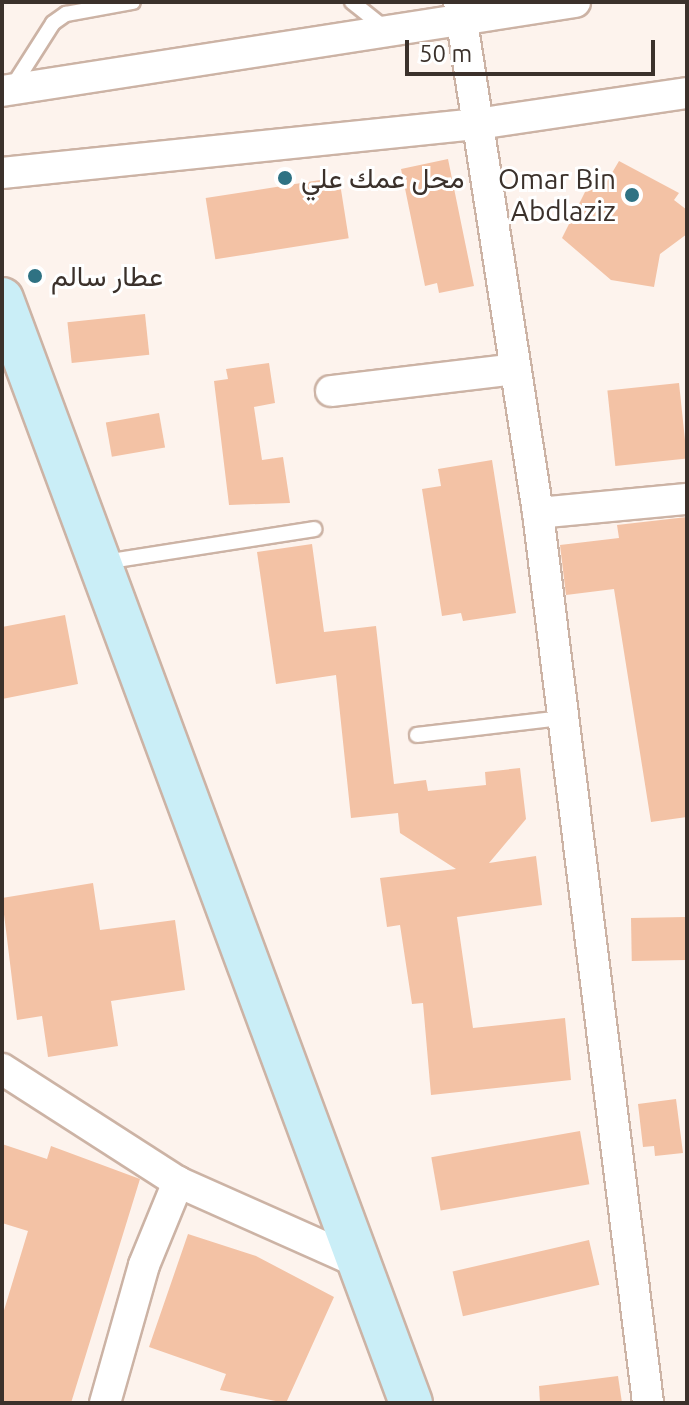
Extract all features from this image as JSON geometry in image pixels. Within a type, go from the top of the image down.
[{"type":"street","points":[[6,90],[388,31],[460,11],[575,2]]},
{"type":"street","points":[[460,11],[538,513],[648,1403]]},
{"type":"street","points":[[2,173],[477,124],[687,93]]},
{"type":"street","points":[[2,299],[411,1403]]},
{"type":"street","points":[[331,391],[515,369]]},
{"type":"street","points":[[538,513],[687,499]]},
{"type":"street","points":[[2,1069],[178,1182],[360,1263]]},
{"type":"street","points":[[105,1403],[144,1265],[178,1182]]},
{"type":"lane","points":[[6,90],[53,23],[66,14],[133,2]]},
{"type":"lane","points":[[352,2],[388,31]]},
{"type":"lane","points":[[100,563],[314,529]]},
{"type":"lane","points":[[417,735],[562,718]]},
{"type":"building","points":[[448,159],[474,286],[439,293],[437,283],[425,286],[401,169]]},
{"type":"building","points":[[619,161],[679,193],[674,200],[687,210],[687,234],[660,254],[654,287],[611,280],[562,238],[593,176],[606,183]]},
{"type":"building","points":[[339,177],[349,238],[215,259],[206,198]]},
{"type":"building","points":[[145,314],[149,355],[72,363],[67,322]]},
{"type":"building","points":[[269,363],[275,403],[254,407],[262,460],[283,457],[290,503],[229,505],[214,381],[228,379],[226,369]]},
{"type":"building","points":[[679,383],[687,459],[615,466],[607,391]]},
{"type":"building","points":[[159,413],[165,447],[112,457],[106,422]]},
{"type":"building","points":[[492,460],[516,613],[463,621],[461,613],[442,616],[422,489],[441,486],[438,469]]},
{"type":"building","points":[[687,517],[687,817],[651,822],[614,589],[566,595],[560,545],[619,538],[617,525]]},
{"type":"building","points":[[312,544],[324,632],[376,626],[394,784],[426,780],[428,791],[486,785],[485,772],[520,768],[526,819],[489,863],[536,856],[542,905],[457,917],[473,1028],[565,1018],[571,1080],[431,1095],[423,1003],[412,1004],[400,925],[387,927],[380,878],[456,869],[400,833],[398,813],[351,818],[336,675],[276,684],[257,552]]},
{"type":"building","points":[[65,615],[78,684],[2,699],[2,627]]},
{"type":"building","points":[[93,883],[100,930],[175,920],[185,990],[111,1001],[118,1046],[48,1057],[42,1016],[17,1020],[2,898]]},
{"type":"building","points":[[686,917],[687,960],[632,961],[631,918]]},
{"type":"building","points":[[676,1099],[683,1153],[655,1156],[654,1146],[643,1147],[638,1104]]},
{"type":"building","points":[[580,1131],[589,1184],[441,1210],[431,1157]]},
{"type":"building","points":[[2,1144],[47,1159],[51,1146],[140,1179],[71,1403],[2,1403],[2,1317],[28,1231],[2,1223]]},
{"type":"building","points":[[188,1234],[256,1256],[334,1297],[286,1403],[220,1390],[226,1374],[149,1347]]},
{"type":"building","points":[[589,1240],[599,1285],[463,1316],[453,1271]]},
{"type":"building","points":[[618,1376],[622,1403],[540,1403],[539,1386]]},
{"type":"place","name":"محل عمك علي","points":[[285,178]]},
{"type":"place","name":"Omar Bin Abdlaziz","points":[[632,195]]},
{"type":"place","name":"عطار سالم","points":[[35,276]]}]
